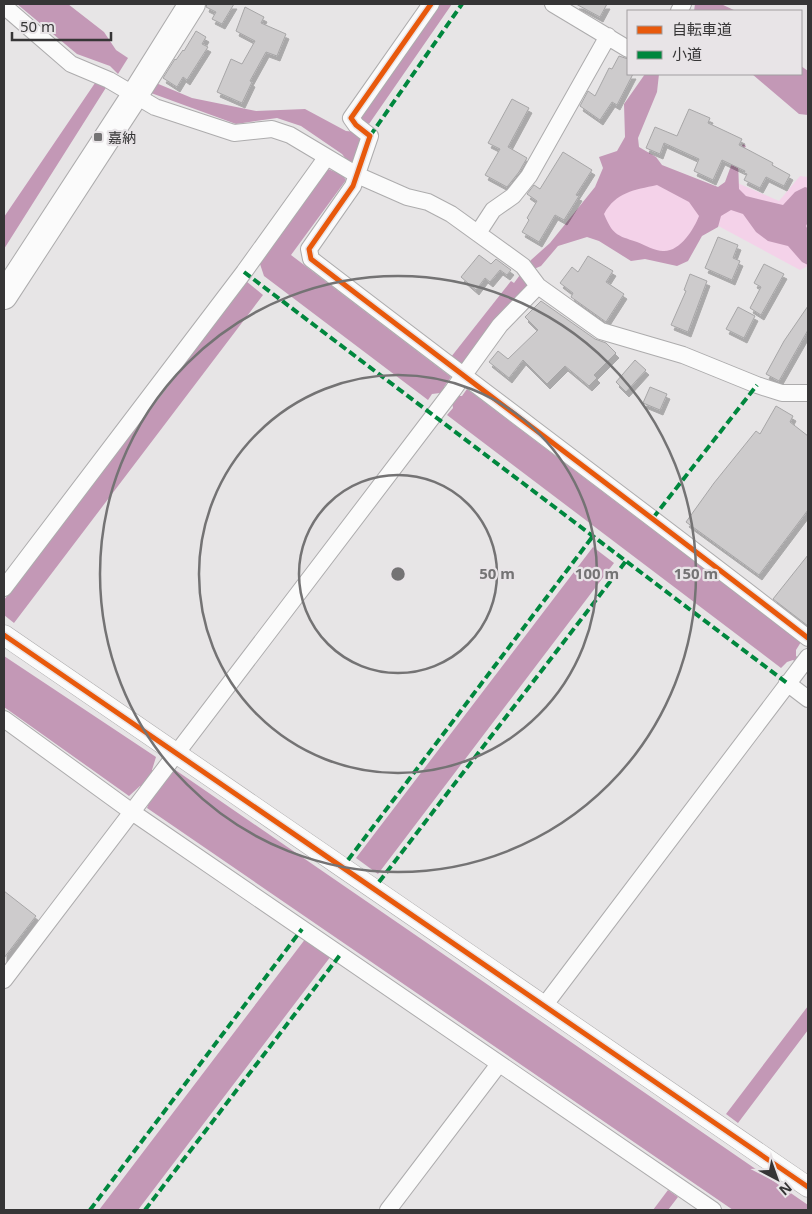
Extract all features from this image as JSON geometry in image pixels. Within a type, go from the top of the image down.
[{"type":"highway","points":[[4,296],[192,4]]},
{"type":"street","points":[[4,588],[244,272],[370,136],[356,126],[351,118],[431,4]]},
{"type":"street","points":[[553,4],[627,48]]},
{"type":"street","points":[[4,6],[71,64],[109,80],[155,107],[234,133],[272,129],[290,135],[343,167],[408,197],[435,206],[451,214],[478,233],[601,331],[683,355],[782,393],[808,393]]},
{"type":"street","points":[[478,233],[493,210],[513,196],[529,176],[608,36]]},
{"type":"street","points":[[343,167],[353,186],[309,249],[311,259],[808,638]]},
{"type":"street","points":[[4,980],[464,376],[500,325],[531,276]]},
{"type":"street","points":[[4,635],[808,1187]]},
{"type":"street","points":[[544,1006],[804,661]]},
{"type":"street","points":[[788,683],[808,698]]},
{"type":"street","points":[[4,719],[132,812],[713,1210]]},
{"type":"street","points":[[388,1210],[499,1064]]},
{"type":"shaded area","points":[[17,4],[68,4],[104,32],[116,50],[128,58],[118,74],[110,66],[77,54]]},
{"type":"shaded area","points":[[439,4],[452,4],[369,124],[360,119]]},
{"type":"shaded area","points":[[695,4],[721,4],[734,10],[694,10]]},
{"type":"shaded area","points":[[802,67],[808,71],[808,115],[799,114],[753,75],[802,75]]},
{"type":"shaded area","points":[[644,75],[659,75],[657,92],[638,138],[639,147],[656,157],[662,165],[718,187],[725,182],[732,163],[743,144],[746,146],[738,161],[739,189],[746,196],[783,205],[795,192],[805,187],[808,188],[808,222],[806,226],[808,230],[808,265],[802,262],[788,246],[768,241],[756,232],[743,214],[731,210],[721,216],[718,227],[702,236],[688,261],[677,266],[645,259],[631,261],[599,241],[587,237],[558,246],[541,266],[534,269],[528,287],[467,361],[460,365],[451,357],[511,281],[514,283],[531,260],[550,243],[595,187],[603,168],[599,157],[617,151],[625,137],[624,104]],"holes":[[[657,185],[689,202],[699,216],[694,227],[681,244],[675,248],[663,251],[620,236],[610,226],[604,214],[620,196]]]},
{"type":"shaded area","points":[[95,83],[107,86],[4,249],[4,217]]},
{"type":"shaded area","points":[[156,83],[192,98],[256,111],[305,109],[346,131],[357,132],[362,139],[356,158],[351,162],[343,176],[346,180],[291,255],[451,377],[444,387],[456,396],[462,396],[467,389],[801,642],[796,650],[796,656],[808,665],[808,674],[807,670],[793,660],[787,662],[781,668],[447,415],[453,408],[452,402],[440,393],[432,394],[428,400],[264,276],[260,264],[328,169],[338,173],[346,159],[342,154],[301,126],[277,118],[236,124],[151,93]]},
{"type":"shaded area","points":[[626,149],[720,195],[733,181],[779,201],[800,176],[808,177],[808,266],[800,270],[711,222],[668,259],[573,223]]},
{"type":"shaded area","points":[[246,281],[263,295],[14,623],[4,615],[4,600]]},
{"type":"shaded area","points":[[593,547],[614,563],[378,874],[356,858]]},
{"type":"shaded area","points":[[4,656],[156,757],[152,770],[163,779],[174,769],[808,1205],[808,1210],[733,1210],[147,808],[152,795],[140,786],[129,796],[4,707]]},
{"type":"shaded area","points":[[306,938],[331,956],[138,1210],[99,1210]]},
{"type":"shaded area","points":[[808,1006],[808,1030],[738,1123],[726,1114]]},
{"type":"shaded area","points":[[668,1190],[678,1197],[668,1210],[653,1210]]},
{"type":"building","points":[[207,4],[234,4],[222,24],[212,19],[216,12],[206,7]]},
{"type":"building","points":[[576,4],[607,4],[600,17]]},
{"type":"building","points":[[245,7],[264,17],[261,23],[286,34],[277,56],[266,52],[250,81],[252,82],[242,103],[217,92],[231,59],[242,64],[255,41],[236,31]]},
{"type":"building","points":[[196,31],[206,37],[202,44],[208,47],[187,80],[183,77],[177,87],[163,78],[175,59],[184,51]]},
{"type":"building","points":[[619,56],[627,59],[627,75],[632,75],[617,105],[612,102],[600,120],[580,106],[588,91],[595,96],[609,68],[612,69]]},
{"type":"building","points":[[512,99],[529,108],[508,147],[527,158],[507,187],[485,175],[500,149],[488,143]]},
{"type":"building","points":[[689,109],[710,118],[708,123],[742,139],[739,145],[773,163],[772,165],[790,175],[784,186],[766,177],[760,188],[744,180],[747,174],[744,173],[745,171],[722,160],[713,180],[694,171],[699,159],[664,143],[660,154],[646,148],[655,127],[677,136]]},
{"type":"building","points":[[563,152],[592,170],[576,195],[579,196],[564,220],[555,215],[539,242],[522,232],[529,220],[527,218],[537,201],[527,194],[534,185],[540,189]]},
{"type":"building","points":[[718,237],[738,245],[733,258],[740,261],[732,280],[705,268]]},
{"type":"building","points":[[479,255],[491,264],[496,259],[511,270],[507,275],[500,270],[490,282],[485,278],[476,290],[461,277]]},
{"type":"building","points":[[588,256],[613,271],[606,282],[624,294],[606,322],[571,297],[573,293],[560,283],[572,267],[578,272]]},
{"type":"building","points":[[764,264],[784,274],[761,315],[750,308],[761,287],[754,283]]},
{"type":"building","points":[[690,274],[707,281],[688,332],[671,325],[686,291],[684,290]]},
{"type":"building","points":[[541,301],[595,339],[606,343],[616,353],[594,375],[597,378],[589,386],[565,366],[547,384],[523,360],[509,378],[489,362],[498,351],[508,359],[538,330],[525,317]]},
{"type":"building","points":[[808,306],[808,330],[779,381],[766,374],[784,341]]},
{"type":"building","points":[[738,307],[755,316],[744,338],[726,329]]},
{"type":"building","points":[[635,360],[646,370],[626,392],[616,382]]},
{"type":"building","points":[[650,387],[667,394],[660,410],[643,403]]},
{"type":"building","points":[[776,406],[793,416],[790,422],[808,436],[808,510],[759,575],[686,522],[714,483],[756,431],[760,434]]},
{"type":"building","points":[[808,555],[808,626],[773,599]]},
{"type":"building","points":[[4,891],[36,916],[4,958]]},
{"type":"marked path","points":[[370,136],[462,4]]},
{"type":"marked path","points":[[244,272],[787,683]]},
{"type":"marked path","points":[[653,518],[757,385]]},
{"type":"marked path","points":[[348,860],[593,536]]},
{"type":"marked path","points":[[379,882],[626,561]]},
{"type":"marked path","points":[[90,1210],[302,929]]},
{"type":"marked path","points":[[145,1210],[340,955]]},
{"type":"cycle path","points":[[431,4],[351,118],[356,125],[370,136],[353,186],[309,249],[311,259],[808,638]]},
{"type":"cycle path","points":[[4,635],[808,1187]]},
{"type":"place","name":"嘉納","points":[[98,137]]}]
